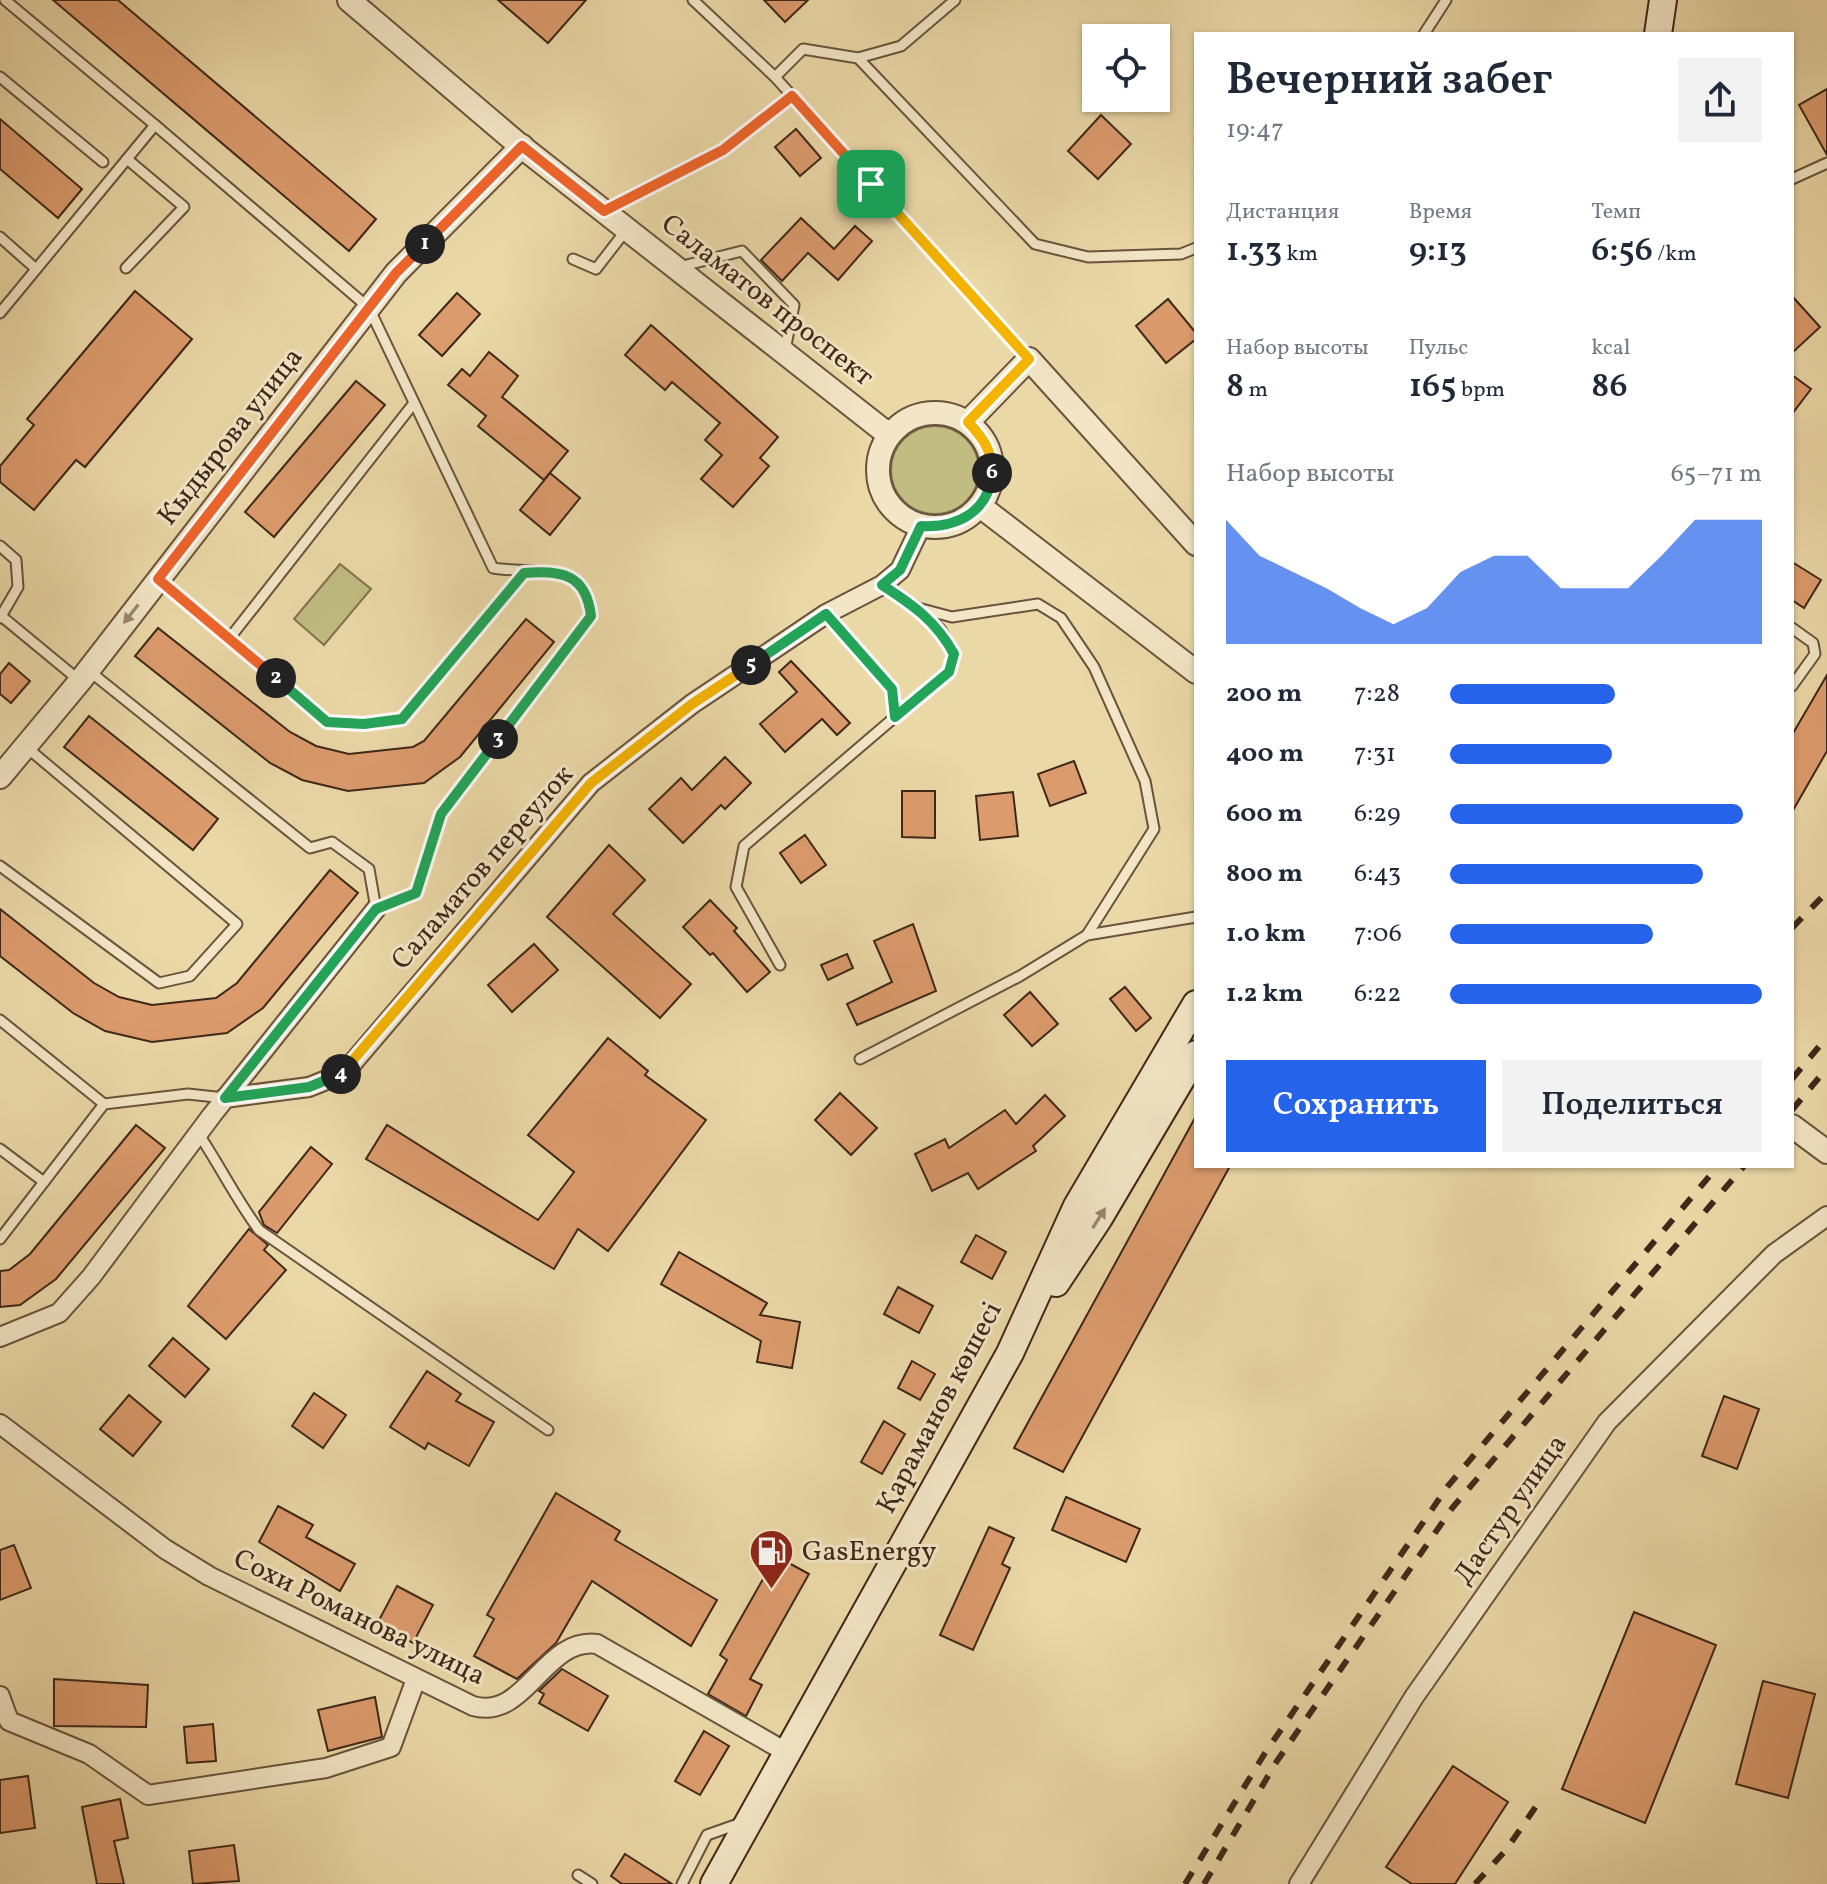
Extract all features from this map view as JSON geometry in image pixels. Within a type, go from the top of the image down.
[{"type":"main road","points":[[1658,32],[1663,0]]},
{"type":"main road","name":"Қараманов көшесі","points":[[714,1884],[1010,1353],[1077,1206],[1194,1007]]},
{"type":"main road","points":[[1010,1353],[1099,1218],[1194,1057]]},
{"type":"street","name":"Саламатов проспект","points":[[349,0],[522,146],[889,435]]},
{"type":"street","name":"Кыдырова улица","points":[[1,772],[84,676],[396,273],[522,146]]},
{"type":"street","points":[[968,422],[1029,359],[1194,542]]},
{"type":"street","points":[[926,413],[948,414],[968,422],[984,439],[992,462],[991,485],[980,506],[964,520],[943,528],[921,526],[901,517],[886,500],[878,478],[879,455],[889,435],[906,420],[926,413]]},
{"type":"street","points":[[980,506],[1194,670]]},
{"type":"street","name":"Саламатов переулок","points":[[225,1098],[309,1087],[344,1073],[591,783],[692,704],[826,614],[882,585],[900,570],[921,526]]},
{"type":"street","name":"Саламатов переулок","points":[[0,1337],[59,1313],[91,1277],[225,1098],[376,909]]},
{"type":"street","points":[[1794,1127],[1827,1152]]},
{"type":"street","name":"Дастур улица","points":[[1299,1884],[1414,1697],[1607,1422],[1774,1254],[1827,1216]]},
{"type":"street","name":"Сохи Романова улица","points":[[0,1424],[165,1549],[209,1576],[473,1706],[491,1710],[504,1705],[543,1669],[585,1642],[597,1644],[786,1752]]},
{"type":"street","points":[[0,1696],[4,1724],[89,1754],[148,1795],[326,1768],[391,1747],[416,1679]]},
{"type":"lane","points":[[0,546],[16,560],[18,587],[0,616],[310,848],[332,842],[369,869],[376,909],[416,893],[441,814],[591,616],[589,598],[576,579],[551,571],[524,573],[493,568],[369,308],[5,0]]},
{"type":"lane","points":[[693,0],[775,77],[1029,359]]},
{"type":"lane","points":[[775,77],[803,49],[858,58],[901,46],[955,0]]},
{"type":"lane","points":[[1425,32],[1446,0]]},
{"type":"lane","points":[[858,58],[1035,244],[1088,257],[1181,254],[1194,249]]},
{"type":"lane","points":[[0,77],[103,162]]},
{"type":"lane","points":[[604,211],[723,150],[792,96]]},
{"type":"lane","points":[[0,313],[155,125]]},
{"type":"lane","points":[[126,268],[184,207],[127,159]]},
{"type":"lane","points":[[1794,178],[1827,163]]},
{"type":"lane","points":[[573,259],[596,269],[627,229]]},
{"type":"lane","points":[[0,237],[36,269]]},
{"type":"lane","points":[[677,268],[742,251],[794,305],[784,353]]},
{"type":"lane","points":[[229,639],[414,403]]},
{"type":"lane","points":[[158,579],[327,722],[364,724],[402,719],[524,573]]},
{"type":"lane","points":[[780,965],[736,887],[744,846],[949,672],[954,654],[941,630],[918,608],[882,585]]},
{"type":"lane","points":[[918,608],[952,617],[1038,604],[1061,618],[1094,667],[1145,781],[1154,829],[1087,935]]},
{"type":"lane","points":[[826,614],[892,689],[895,717]]},
{"type":"lane","points":[[1794,629],[1813,643],[1815,654],[1794,683]]},
{"type":"lane","points":[[0,866],[159,983],[190,976],[237,924],[25,746]]},
{"type":"lane","points":[[860,1059],[1020,976],[1087,935],[1194,917]]},
{"type":"lane","points":[[0,1020],[104,1104]]},
{"type":"lane","points":[[0,1239],[104,1104],[188,1094],[225,1098]]},
{"type":"lane","points":[[198,1133],[222,1169],[233,1196],[259,1230],[548,1430]]},
{"type":"lane","points":[[0,1149],[44,1182]]},
{"type":"lane","points":[[682,1884],[707,1835],[748,1821]]},
{"type":"lane","points":[[578,1875],[592,1884]]},
{"type":"shaded area","points":[[935,426],[952,429],[966,439],[976,453],[979,470],[976,487],[966,501],[952,511],[935,514],[918,511],[904,501],[894,487],[891,470],[894,453],[904,439],[918,429]]},
{"type":"shaded area","points":[[340,564],[371,589],[324,645],[294,619]]},
{"type":"building","points":[[53,0],[118,0],[376,219],[349,251]]},
{"type":"building","points":[[498,0],[586,0],[548,43]]},
{"type":"building","points":[[764,0],[808,0],[785,22]]},
{"type":"building","points":[[1827,89],[1827,155],[1799,105]]},
{"type":"building","points":[[1101,115],[1131,144],[1098,179],[1068,151]]},
{"type":"building","points":[[0,119],[82,189],[58,218],[0,169]]},
{"type":"building","points":[[796,129],[821,158],[800,176],[775,147]]},
{"type":"building","points":[[801,218],[834,249],[855,226],[872,241],[838,280],[808,253],[782,281],[761,260]]},
{"type":"building","points":[[135,291],[192,339],[85,467],[76,460],[34,510],[0,482],[0,466],[34,425],[27,419]]},
{"type":"building","points":[[457,293],[480,314],[442,356],[419,335]]},
{"type":"building","points":[[1794,298],[1820,327],[1794,351]]},
{"type":"building","points":[[1168,299],[1194,331],[1194,341],[1166,363],[1136,326]]},
{"type":"building","points":[[651,325],[778,437],[760,458],[769,466],[733,507],[701,479],[722,455],[705,440],[720,423],[672,382],[665,390],[625,355]]},
{"type":"building","points":[[489,352],[518,376],[502,397],[568,451],[544,480],[478,426],[486,416],[448,385],[462,369],[470,376]]},
{"type":"building","points":[[1794,376],[1811,389],[1794,411]]},
{"type":"building","points":[[356,381],[385,405],[274,537],[245,512]]},
{"type":"building","points":[[550,473],[580,498],[550,535],[520,510]]},
{"type":"building","points":[[1794,563],[1821,580],[1804,608],[1794,601]]},
{"type":"building","points":[[526,619],[554,642],[460,757],[424,783],[348,791],[302,780],[270,763],[135,656],[158,628],[290,732],[316,746],[349,754],[413,747],[424,741]]},
{"type":"building","points":[[791,661],[850,723],[837,735],[822,719],[785,752],[760,724],[797,692],[779,672]]},
{"type":"building","points":[[9,663],[30,681],[11,703],[0,694],[0,674]]},
{"type":"building","points":[[1827,675],[1827,751],[1794,809],[1794,732]]},
{"type":"building","points":[[89,716],[218,819],[193,850],[64,747]]},
{"type":"building","points":[[725,757],[751,783],[725,809],[721,805],[683,843],[649,809],[681,778],[692,790]]},
{"type":"building","points":[[1074,761],[1086,793],[1050,806],[1038,774]]},
{"type":"building","points":[[902,791],[935,791],[935,838],[902,837]]},
{"type":"building","points":[[1013,792],[1018,836],[980,840],[976,796]]},
{"type":"building","points":[[805,835],[826,865],[801,883],[780,853]]},
{"type":"building","points":[[609,845],[645,880],[613,914],[691,984],[660,1018],[547,917]]},
{"type":"building","points":[[330,870],[358,893],[263,1008],[227,1033],[152,1042],[105,1031],[73,1013],[0,956],[0,909],[94,983],[119,997],[152,1005],[216,998],[237,983]]},
{"type":"building","points":[[710,900],[737,928],[734,931],[770,972],[747,992],[713,953],[710,955],[683,927]]},
{"type":"building","points":[[913,924],[936,991],[857,1025],[847,1004],[892,982],[874,941]]},
{"type":"building","points":[[534,944],[558,970],[512,1012],[488,985]]},
{"type":"building","points":[[847,954],[853,968],[828,980],[821,965]]},
{"type":"building","points":[[1125,987],[1151,1018],[1136,1031],[1110,999]]},
{"type":"building","points":[[1030,992],[1058,1024],[1032,1046],[1004,1015]]},
{"type":"building","points":[[608,1038],[648,1071],[645,1075],[706,1120],[608,1251],[578,1229],[554,1269],[366,1159],[387,1125],[538,1220],[574,1172],[528,1135]]},
{"type":"building","points":[[840,1093],[877,1128],[851,1155],[815,1120]]},
{"type":"building","points":[[1045,1095],[1065,1116],[1033,1146],[1036,1151],[978,1189],[968,1173],[932,1191],[915,1154],[945,1139],[949,1148],[1005,1110],[1016,1124]]},
{"type":"building","points":[[1194,1120],[1194,1168],[1229,1168],[1063,1472],[1014,1448]]},
{"type":"building","points":[[136,1125],[165,1148],[56,1279],[20,1305],[0,1307],[0,1271],[9,1270],[30,1254]]},
{"type":"building","points":[[311,1147],[332,1164],[277,1233],[264,1225],[259,1212]]},
{"type":"building","points":[[249,1229],[268,1245],[264,1250],[286,1270],[226,1339],[188,1306]]},
{"type":"building","points":[[976,1235],[1006,1252],[992,1279],[961,1262]]},
{"type":"building","points":[[679,1252],[767,1303],[760,1315],[800,1322],[792,1368],[757,1362],[761,1341],[661,1284]]},
{"type":"building","points":[[898,1287],[933,1306],[919,1333],[884,1314]]},
{"type":"building","points":[[173,1338],[209,1369],[185,1397],[149,1366]]},
{"type":"building","points":[[912,1361],[935,1374],[920,1400],[898,1388]]},
{"type":"building","points":[[427,1371],[461,1394],[456,1401],[494,1422],[469,1466],[428,1443],[425,1449],[390,1427]]},
{"type":"building","points":[[314,1393],[346,1415],[323,1448],[292,1426]]},
{"type":"building","points":[[129,1395],[161,1422],[133,1456],[100,1429]]},
{"type":"building","points":[[1724,1396],[1759,1409],[1737,1469],[1702,1456]]},
{"type":"building","points":[[884,1421],[905,1434],[882,1474],[861,1462]]},
{"type":"building","points":[[556,1493],[620,1531],[615,1540],[717,1600],[691,1646],[592,1581],[556,1643],[517,1679],[474,1656],[494,1619],[487,1615]]},
{"type":"building","points":[[1066,1497],[1140,1529],[1126,1562],[1052,1530]]},
{"type":"building","points":[[278,1506],[313,1525],[306,1537],[355,1564],[340,1591],[259,1542]]},
{"type":"building","points":[[989,1527],[1014,1538],[1002,1564],[1010,1568],[973,1650],[940,1635]]},
{"type":"building","points":[[14,1545],[31,1588],[0,1600],[0,1550]]},
{"type":"building","points":[[776,1556],[809,1574],[750,1679],[762,1685],[746,1716],[708,1694],[727,1660],[720,1655]]},
{"type":"building","points":[[397,1586],[433,1605],[413,1643],[377,1624]]},
{"type":"building","points":[[1634,1612],[1716,1645],[1645,1823],[1562,1789]]},
{"type":"building","points":[[562,1669],[608,1696],[588,1731],[539,1703],[544,1694],[539,1691]]},
{"type":"building","points":[[54,1679],[148,1685],[146,1727],[54,1726]]},
{"type":"building","points":[[1763,1681],[1815,1694],[1788,1798],[1736,1784]]},
{"type":"building","points":[[375,1697],[382,1737],[328,1751],[318,1710]]},
{"type":"building","points":[[213,1724],[216,1761],[187,1763],[184,1727]]},
{"type":"building","points":[[704,1731],[729,1746],[700,1795],[675,1781]]},
{"type":"building","points":[[1453,1766],[1508,1802],[1455,1884],[1412,1884],[1386,1867]]},
{"type":"building","points":[[28,1776],[35,1828],[0,1833],[0,1780]]},
{"type":"building","points":[[120,1799],[128,1838],[114,1841],[124,1884],[97,1884],[82,1807]]},
{"type":"building","points":[[234,1845],[239,1881],[193,1884],[189,1851]]},
{"type":"building","points":[[625,1854],[672,1884],[622,1884],[611,1876]]},
{"type":"railway","points":[[1794,926],[1827,892]]},
{"type":"railway","points":[[1794,1077],[1827,1037]]},
{"type":"railway","points":[[1794,1108],[1827,1068]]},
{"type":"railway","points":[[1185,1884],[1265,1753],[1448,1486],[1716,1168]]},
{"type":"railway","points":[[1204,1884],[1277,1761],[1453,1507],[1742,1168]]},
{"type":"railway","points":[[1475,1884],[1506,1850],[1539,1802]]},
{"type":"place","name":"GasEnergy","points":[[771,1591]]},
{"type":"route","points":[[792,96],[871,184],[1029,359],[968,422],[984,439],[992,462],[991,485],[980,506],[964,520],[943,528],[921,526],[900,570],[882,585],[918,608],[941,630],[954,654],[949,672],[895,717],[892,689],[826,614],[692,704],[591,783],[344,1073],[309,1087],[225,1098],[376,909],[416,893],[441,814],[591,616],[589,598],[576,579],[551,571],[524,573],[402,719],[364,724],[327,722],[158,579],[396,273],[522,146],[604,211],[723,150],[792,96]]}]
